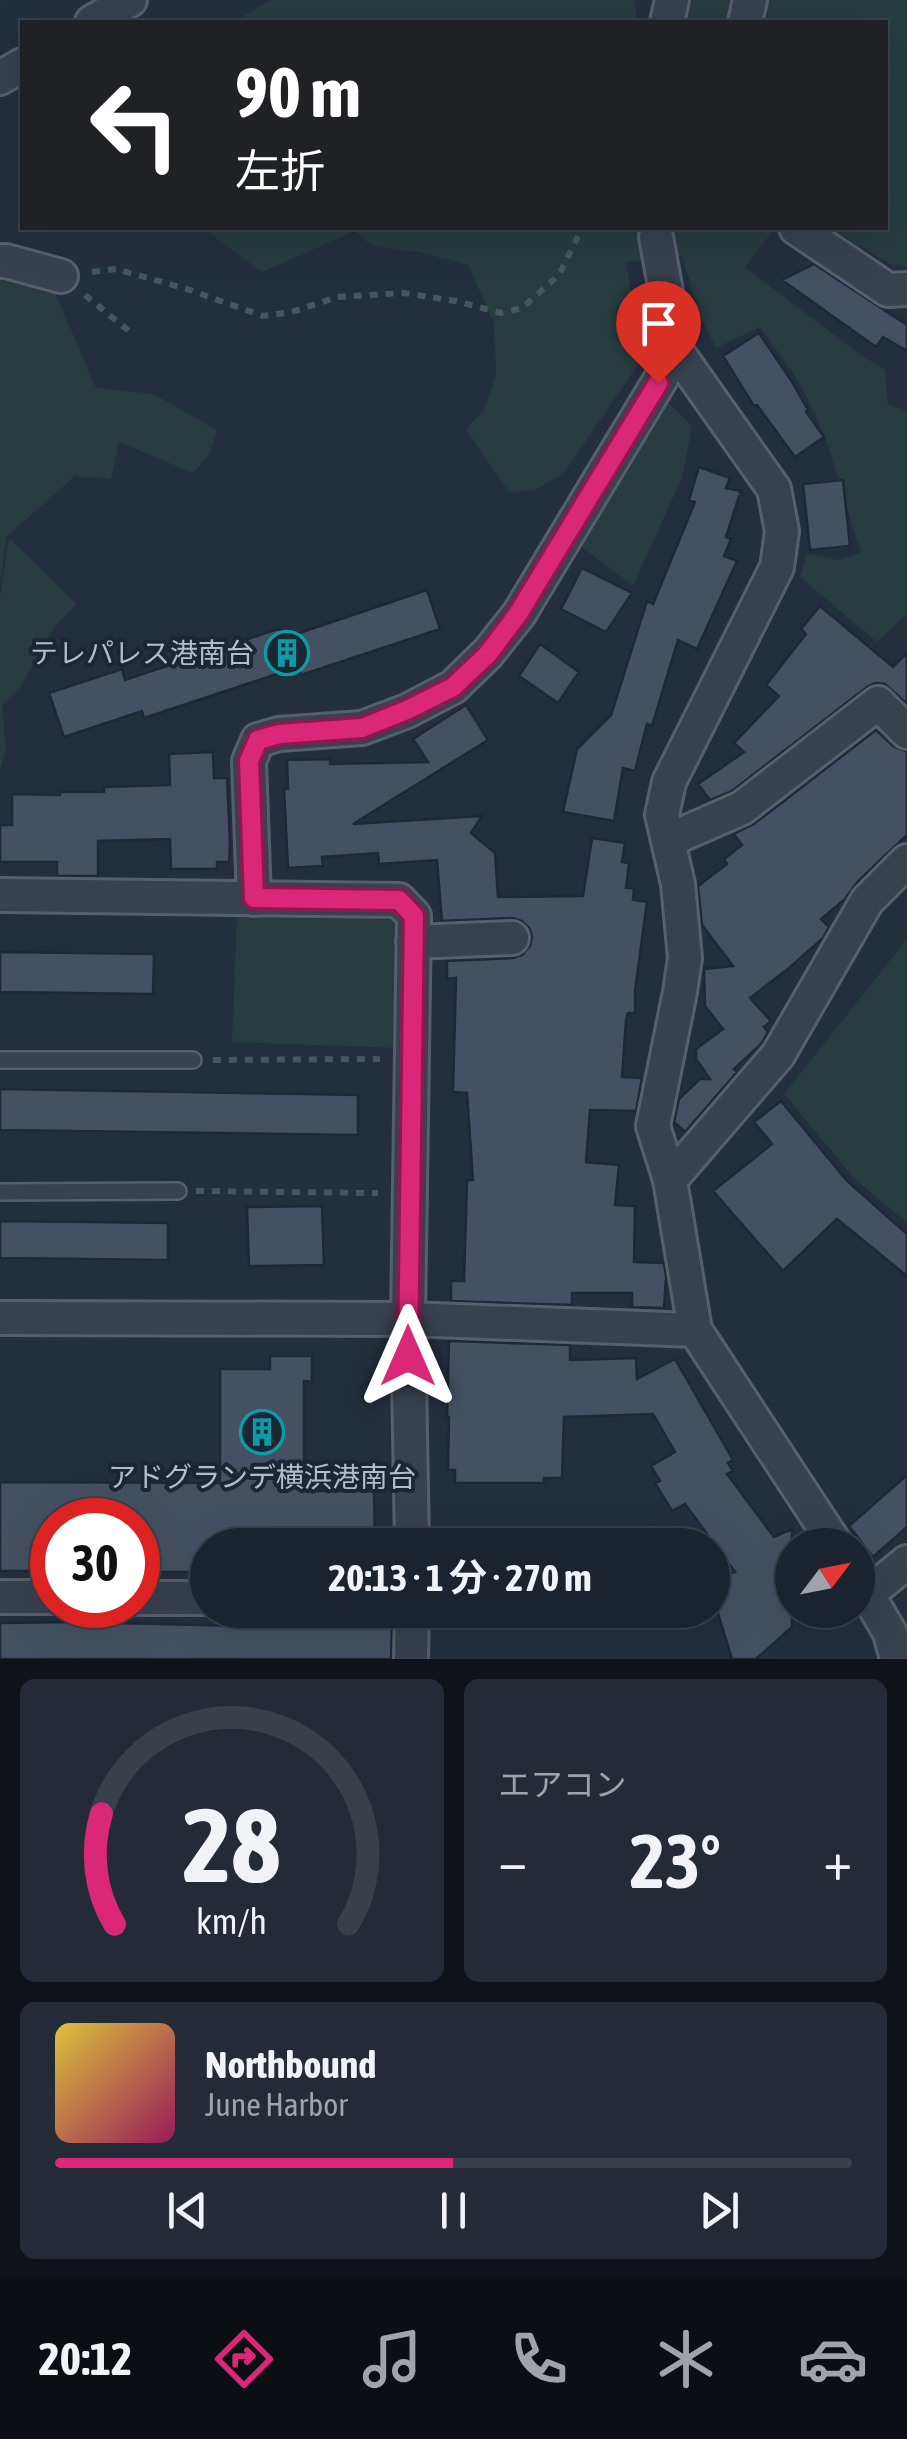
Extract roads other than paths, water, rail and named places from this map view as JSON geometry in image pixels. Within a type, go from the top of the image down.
[{"type":"street","points":[[95,20],[130,0]]},
{"type":"street","points":[[799,230],[888,290],[907,289]]},
{"type":"street","points":[[656,236],[678,352],[774,490],[782,530],[777,566],[669,782],[662,815],[678,884],[685,958],[653,1126],[670,1180],[696,1330],[825,1528]]},
{"type":"street","points":[[0,261],[61,276]]},
{"type":"street","points":[[254,898],[249,761],[258,740],[279,734],[362,728],[453,687],[488,654],[518,614],[678,352]]},
{"type":"street","points":[[669,840],[742,808],[878,702],[907,732]]},
{"type":"street","points":[[670,1180],[778,1055],[867,901],[907,861]]},
{"type":"street","points":[[0,895],[399,900],[414,916],[408,1319],[412,1528]]},
{"type":"street","points":[[413,942],[512,938]]},
{"type":"street","points":[[0,1318],[408,1319],[696,1330]]},
{"type":"street","points":[[875,1579],[907,1562]]},
{"type":"street","points":[[0,1596],[30,1597]]},
{"type":"street","points":[[160,1598],[190,1598]]},
{"type":"street","points":[[875,1607],[890,1634],[896,1659]]},
{"type":"street","points":[[411,1659],[412,1628]]},
{"type":"lane","points":[[0,1060],[193,1060]]},
{"type":"lane","points":[[0,1192],[178,1191]]},
{"type":"place","name":"テレパレス港南台","points":[[287,653]]},
{"type":"place","name":"アドグランデ横浜港南台","points":[[262,1432]]}]
